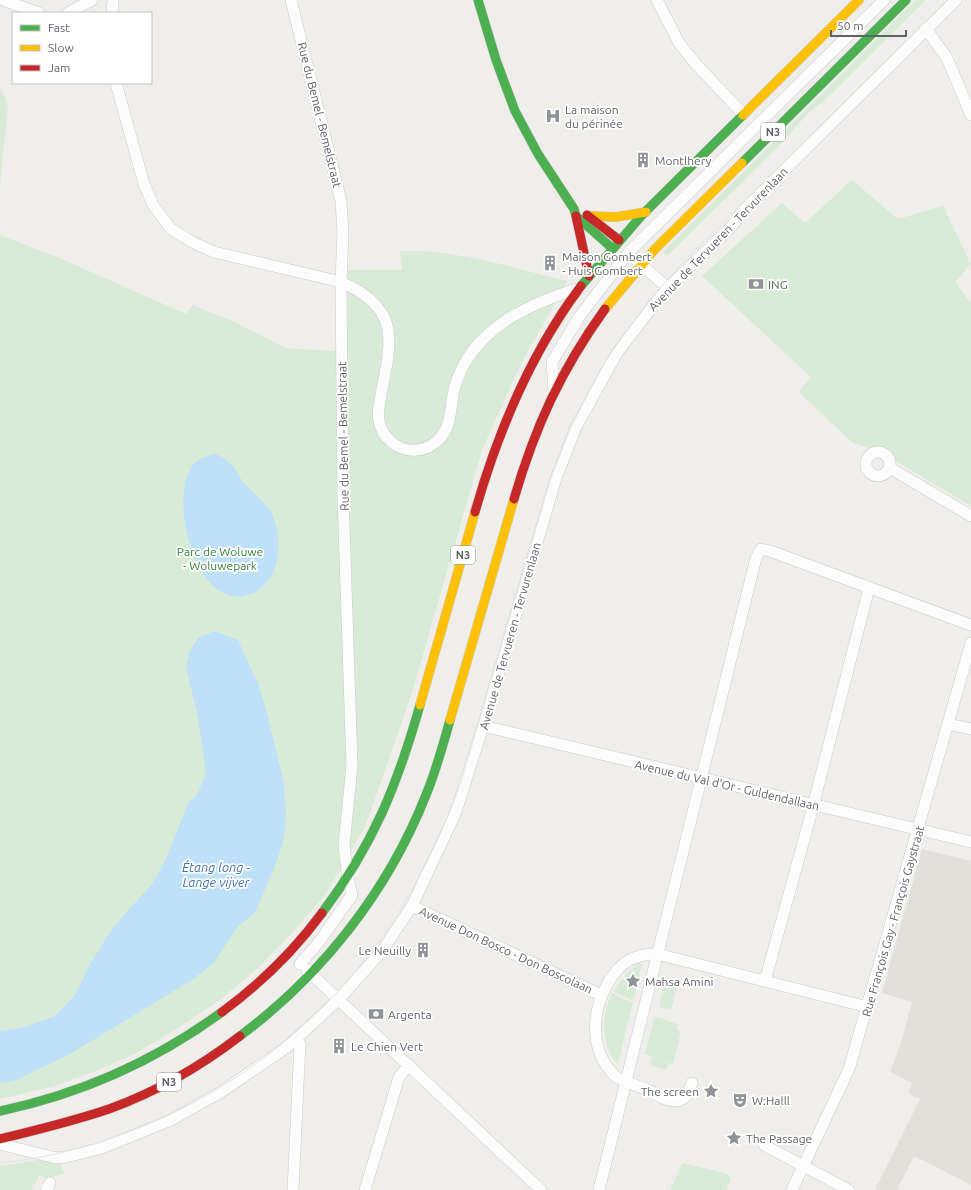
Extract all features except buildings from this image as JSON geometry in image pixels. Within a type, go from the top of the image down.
[{"type":"main road","points":[[478,0],[495,60],[509,96],[540,158],[575,213],[589,276]]},
{"type":"main road","name":"N3","points":[[0,1112],[31,1106],[87,1086],[131,1068],[171,1047],[218,1015],[251,989],[289,953],[348,878],[368,843],[392,792],[410,740],[485,478],[504,425],[536,357],[551,331],[580,288],[616,244],[698,158],[859,0]]},
{"type":"main road","name":"N3","points":[[0,1139],[79,1119],[125,1103],[166,1083],[231,1043],[294,993],[344,938],[378,890],[412,828],[426,795],[521,474],[542,419],[554,393],[585,336],[623,285],[641,265],[906,0]]},
{"type":"main road","points":[[575,213],[594,216],[616,216],[646,212]]},
{"type":"main road","points":[[575,213],[616,244]]},
{"type":"main road","points":[[594,216],[616,244]]},
{"type":"street","points":[[3,0],[36,12]]},
{"type":"street","points":[[70,12],[92,0]]},
{"type":"street","points":[[112,12],[113,0]]},
{"type":"street","name":"Rue du Bemel - Bemelstraat","points":[[291,0],[341,201],[343,232],[341,282],[344,495],[352,766],[344,845],[348,878]]},
{"type":"street","points":[[657,0],[679,43],[694,62],[743,114]]},
{"type":"street","points":[[554,393],[552,362],[579,317],[628,253],[884,0]]},
{"type":"street","name":"Avenue de Tervueren - Tervurenlaan","points":[[0,1144],[56,1158],[102,1148],[145,1132],[195,1107],[262,1065],[295,1040],[339,999],[382,951],[412,906],[456,812],[484,726],[542,523],[566,452],[592,396],[617,353],[668,288],[732,226],[742,212],[926,28],[956,0]]},
{"type":"street","points":[[926,28],[947,58],[971,115]]},
{"type":"street","points":[[116,84],[144,184],[153,205],[171,229],[192,242],[214,252],[341,282],[356,288],[375,302],[384,316],[388,333],[388,359],[378,415],[378,423],[383,434],[391,442],[408,450],[426,448],[441,437],[449,422],[455,387],[462,370],[472,351],[486,335],[514,315],[554,296],[580,288]]},
{"type":"street","points":[[688,194],[698,158]]},
{"type":"street","points":[[616,244],[668,288]]},
{"type":"street","points":[[890,468],[971,516]]},
{"type":"street","points":[[599,1190],[756,558],[761,549],[971,625]]},
{"type":"street","points":[[765,981],[813,805],[869,588]]},
{"type":"street","name":"Rue François Gay - François Gaystraat","points":[[792,1190],[849,1069],[971,643]]},
{"type":"street","points":[[948,724],[971,730]]},
{"type":"street","name":"Avenue du Val d'Or - Guldendallaan","points":[[484,726],[971,842]]},
{"type":"street","points":[[300,964],[319,942],[352,895],[348,878]]},
{"type":"street","name":"Avenue Don Bosco - Don Boscolaan","points":[[412,906],[601,995]]},
{"type":"street","points":[[289,953],[541,1190]]},
{"type":"street","points":[[692,1084],[687,1095],[680,1100],[668,1100],[613,1075],[603,1060],[598,1044],[595,1021],[596,1010],[601,995],[611,977],[632,957],[645,954],[657,954],[868,1007]]},
{"type":"street","points":[[294,1190],[300,1048],[300,1044],[295,1040]]},
{"type":"street","points":[[365,1190],[399,1078],[409,1065]]},
{"type":"street","points":[[764,1145],[849,1190]]},
{"type":"shaded area","points":[[922,849],[971,861],[971,1185],[914,1156],[897,1190],[875,1190],[920,1099],[908,1093],[912,1083],[890,1072],[901,1043],[912,1002],[882,993]]},
{"type":"green space","points":[[916,0],[926,0],[825,100],[807,114],[779,146],[667,256],[663,252]]},
{"type":"green space","points":[[0,88],[8,104],[0,186]]},
{"type":"green space","points":[[852,180],[898,219],[943,206],[971,264],[955,282],[971,303],[971,506],[879,451],[853,443],[799,392],[811,377],[702,276],[782,203],[805,223]]},
{"type":"green space","name":"Parc de Woluwe - Woluwepark","points":[[0,235],[64,260],[186,314],[193,305],[237,323],[285,348],[347,352],[345,270],[402,270],[400,251],[421,251],[463,256],[567,281],[521,364],[482,450],[411,696],[365,827],[325,895],[293,932],[257,969],[221,999],[180,1027],[136,1053],[98,1070],[58,1085],[0,1099]]},
{"type":"green space","points":[[639,963],[642,964],[633,1001],[613,991],[626,974]]},
{"type":"green space","points":[[666,978],[678,982],[671,1010],[659,1007]]},
{"type":"green space","points":[[612,993],[633,1003],[618,1064],[613,1058],[606,1044],[604,1029],[605,1015]]},
{"type":"green space","points":[[655,1016],[677,1024],[677,1030],[681,1031],[673,1064],[668,1063],[666,1070],[650,1065],[652,1056],[645,1054]]},
{"type":"green space","points":[[45,1159],[58,1162],[65,1173],[47,1179],[40,1175],[31,1190],[0,1190],[0,1166]]},
{"type":"green space","points":[[683,1163],[728,1174],[731,1179],[726,1190],[670,1190]]},
{"type":"water","points":[[216,454],[231,464],[243,482],[268,507],[275,522],[278,535],[279,548],[273,573],[266,584],[256,591],[244,596],[226,594],[212,584],[200,567],[191,546],[185,524],[183,501],[186,481],[192,466],[200,459]]},
{"type":"water","name":"Étang long - Lange vijver","points":[[214,631],[238,640],[259,686],[284,784],[286,814],[284,839],[276,863],[255,913],[238,926],[213,964],[192,980],[70,1054],[16,1080],[0,1083],[0,1031],[25,1027],[55,1016],[75,995],[89,966],[106,938],[121,918],[152,884],[163,865],[189,802],[197,795],[206,773],[198,717],[186,668],[189,653],[198,638]]},
{"type":"tram line","points":[[0,1163],[58,1154],[114,1137],[169,1115],[221,1087],[270,1053],[315,1014],[356,971],[402,907],[422,872],[448,817],[462,779],[551,478],[571,427],[599,372],[647,303],[683,262],[947,0]]},
{"type":"traffic: fast","points":[[478,0],[496,60],[515,111],[538,154],[574,209],[576,216],[612,248]]},
{"type":"traffic: fast","points":[[742,163],[906,0]]},
{"type":"traffic: fast","points":[[581,286],[642,215],[743,115]]},
{"type":"traffic: fast","points":[[322,913],[356,863],[382,814],[402,762],[420,705]]},
{"type":"traffic: fast","points":[[240,1036],[299,986],[350,928],[372,897],[393,864],[411,830],[433,777],[450,720]]},
{"type":"traffic: fast","points":[[0,1111],[59,1095],[116,1074],[170,1046],[197,1030],[222,1012]]},
{"type":"traffic: slow","points":[[743,115],[859,0]]},
{"type":"traffic: slow","points":[[605,309],[655,249],[742,163]]},
{"type":"traffic: slow","points":[[590,216],[616,217],[646,212]]},
{"type":"traffic: slow","points":[[450,720],[514,499]]},
{"type":"traffic: slow","points":[[420,705],[475,512]]},
{"type":"traffic: jam","points":[[587,215],[619,240]]},
{"type":"traffic: jam","points":[[576,216],[589,276]]},
{"type":"traffic: jam","points":[[475,512],[505,423],[531,366],[546,339],[581,286]]},
{"type":"traffic: jam","points":[[514,499],[540,423],[562,377],[575,354],[605,309]]},
{"type":"traffic: jam","points":[[222,1012],[250,990],[276,966],[300,941],[322,913]]},
{"type":"traffic: jam","points":[[0,1139],[42,1129],[109,1109],[144,1095],[194,1068],[240,1036]]},
{"type":"place","name":"La maison du périnée","points":[[553,116]]},
{"type":"place","name":"Montlhery","points":[[643,160]]},
{"type":"place","name":"Maison Gombert - Huis Gombert","points":[[550,263]]},
{"type":"place","name":"ING","points":[[756,284]]},
{"type":"place","name":"Le Neuilly","points":[[423,950]]},
{"type":"place","name":"Mahsa Amini","points":[[633,981]]},
{"type":"place","name":"Argenta","points":[[376,1014]]},
{"type":"place","name":"Le Chien Vert","points":[[339,1046]]},
{"type":"place","name":"The screen","points":[[711,1091]]},
{"type":"place","name":"W:Halll","points":[[740,1100]]},
{"type":"place","name":"The Passage","points":[[734,1138]]}]
